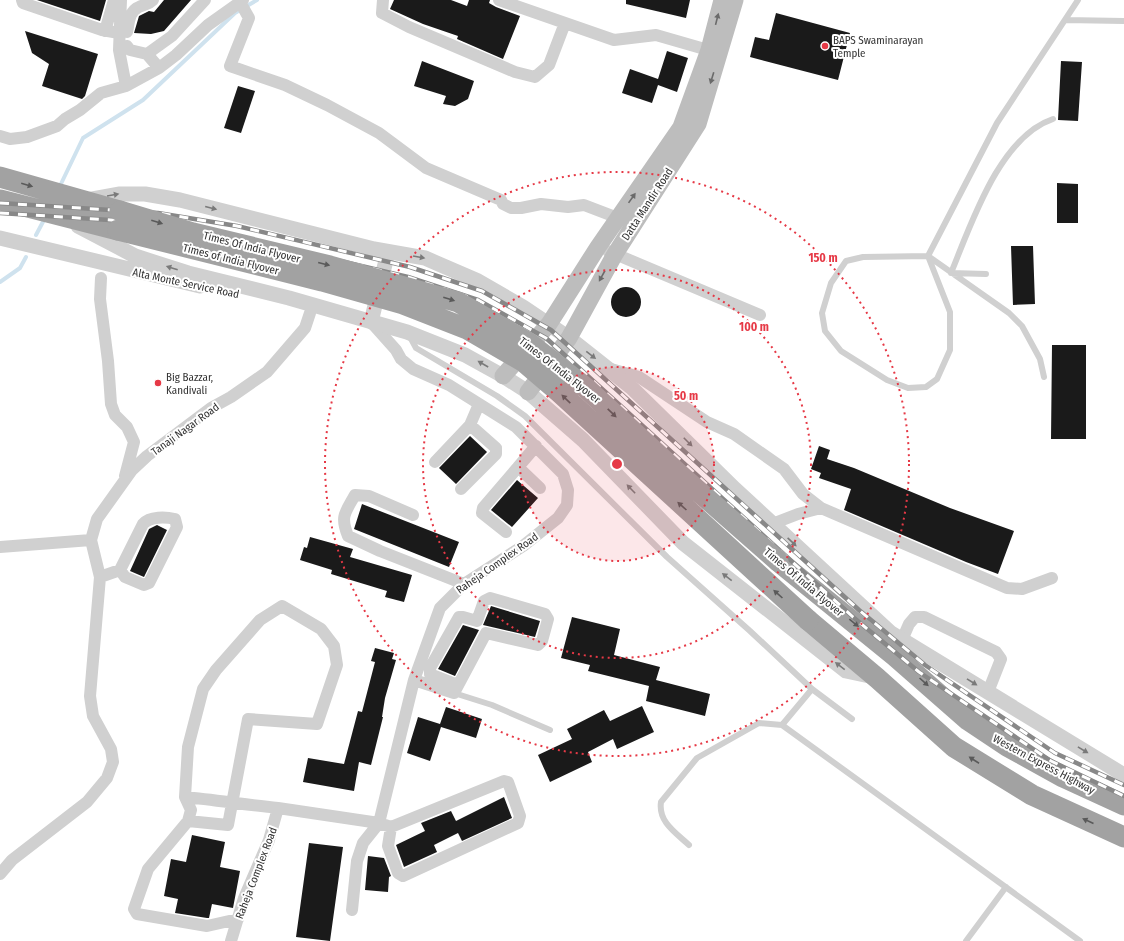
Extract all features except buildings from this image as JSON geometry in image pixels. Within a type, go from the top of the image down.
[{"type":"highway","points":[[0,177],[82,201]]},
{"type":"highway","points":[[0,200],[59,216]]},
{"type":"highway","name":"Times Of India Flyover","points":[[82,201],[192,233],[330,266],[458,302],[529,343],[586,388],[680,475],[778,561],[824,598],[896,643]]},
{"type":"highway","name":"Times of India Flyover","points":[[59,216],[322,281],[403,304]]},
{"type":"highway","name":"Times Of India Flyover","points":[[403,304],[467,329],[524,362],[559,392],[808,620],[877,678]]},
{"type":"highway","name":"Western Express Highway","points":[[896,643],[947,703],[1007,746],[1063,777],[1124,805]]},
{"type":"highway","points":[[877,678],[954,747],[1032,795],[1124,837]]},
{"type":"main road","name":"Datta Mandir Road","points":[[528,392],[569,338],[615,254],[698,124],[715,52],[722,0]]},
{"type":"main road","name":"Datta Mandir Road","points":[[503,376],[549,324],[598,247],[681,127],[715,52],[735,0]]},
{"type":"street","points":[[22,0],[23,2],[104,31],[123,32]]},
{"type":"street","points":[[104,31],[114,0]]},
{"type":"street","points":[[121,0],[123,32]]},
{"type":"street","points":[[126,86],[119,50],[123,32],[134,11],[139,6],[147,6],[154,0]]},
{"type":"street","points":[[146,54],[172,36],[205,0]]},
{"type":"street","points":[[382,0],[382,13],[409,27],[515,72],[536,77],[549,64],[565,23]]},
{"type":"street","points":[[499,0],[614,40],[656,35],[715,52]]},
{"type":"street","points":[[0,136],[10,139],[27,138],[57,126],[102,93],[126,86],[159,68],[176,55],[208,25],[242,1],[249,18],[230,66],[285,85],[327,105],[379,133],[426,168],[501,200],[503,204],[511,208],[521,208],[540,204],[568,207],[584,205],[618,218]]},
{"type":"street","points":[[193,13],[208,25]]},
{"type":"street","points":[[128,46],[130,50],[146,54],[159,68]]},
{"type":"street","points":[[82,201],[120,194],[145,194],[180,200],[388,252],[425,258],[478,281],[549,324],[631,387],[896,643],[988,692],[1124,775]]},
{"type":"street","points":[[59,216],[135,256],[188,273],[289,298],[407,332],[465,355],[503,376],[528,392],[583,440],[683,543],[846,671],[877,678]]},
{"type":"street","name":"Alta Monte Service Road","points":[[0,238],[143,274],[268,301],[310,313],[348,327],[371,322]]},
{"type":"street","points":[[598,247],[760,315]]},
{"type":"street","points":[[371,322],[388,252]]},
{"type":"street","points":[[101,278],[100,298],[108,361],[111,404],[115,415],[127,427],[134,442],[123,482]]},
{"type":"street","name":"Tanaji Nagar Road","points":[[91,540],[97,519],[132,470],[147,456],[211,408],[231,397],[267,372],[305,328],[310,313]]},
{"type":"street","name":"Raheja Complex Road","points":[[371,322],[396,350],[401,359],[413,369],[449,385],[516,426],[563,474],[568,490],[567,505],[558,518],[523,546],[464,584],[440,608],[414,680],[379,823]]},
{"type":"street","points":[[608,368],[639,377],[707,422],[734,434],[784,469],[803,494],[821,508],[1007,588],[1022,589],[1052,578]]},
{"type":"street","points":[[434,462],[470,425],[479,404]]},
{"type":"street","points":[[461,489],[496,454],[496,448],[470,425]]},
{"type":"street","points":[[506,532],[482,512],[483,508],[536,446]]},
{"type":"street","points":[[518,467],[540,488]]},
{"type":"street","points":[[413,515],[369,496],[355,495],[345,512],[343,523],[348,536],[380,551],[464,584]]},
{"type":"street","points":[[772,524],[798,514],[821,508]]},
{"type":"street","points":[[100,577],[120,570],[143,524],[147,520],[166,517],[176,519],[178,527],[149,583],[144,585],[125,577],[120,570]]},
{"type":"street","points":[[0,547],[91,540],[100,577],[90,696],[94,716],[111,749],[113,762],[108,778],[86,802],[12,860],[0,874]]},
{"type":"street","points":[[456,689],[430,674],[430,668],[459,617],[477,621],[486,633],[538,645],[542,641],[548,619],[545,614],[490,598],[484,601],[477,621]]},
{"type":"street","points":[[188,821],[228,824],[248,719],[317,724],[336,665],[334,646],[322,629],[282,606],[260,620],[216,670],[203,689],[188,747],[185,797],[191,810],[188,821],[148,869],[134,909],[137,914],[207,926],[238,919]]},
{"type":"street","points":[[896,643],[909,624],[916,617],[924,618],[996,652],[1001,659],[988,692]]},
{"type":"street","points":[[456,689],[486,633]]},
{"type":"street","points":[[414,680],[456,689]]},
{"type":"street","points":[[185,797],[278,808],[379,823],[391,827],[504,781],[508,782],[520,816],[518,823],[404,876],[398,873],[388,846],[391,827]]},
{"type":"street","name":"Raheja Complex Road","points":[[231,941],[244,898],[269,840],[278,808]]},
{"type":"street","points":[[352,910],[357,861],[363,843],[379,823]]},
{"type":"lane","points":[[1044,377],[1040,359],[1022,326],[1009,313],[928,256],[863,257],[846,262],[831,284],[822,313],[825,331],[841,351],[887,380],[908,388],[926,387],[937,379],[950,350],[950,312],[928,256],[997,123],[1078,0]]},
{"type":"lane","points":[[1065,20],[1124,21]]},
{"type":"lane","points":[[951,273],[979,204],[994,176],[1016,146],[1030,132],[1041,123],[1053,119]]},
{"type":"lane","points":[[951,273],[986,274]]},
{"type":"lane","points":[[407,332],[416,348],[497,396],[525,416],[667,557],[812,689],[852,719]]},
{"type":"lane","points":[[456,689],[550,730]]},
{"type":"lane","points":[[782,725],[812,689]]},
{"type":"lane","points":[[689,845],[665,823],[660,810],[661,802],[697,758],[759,723],[782,725],[1080,941]]},
{"type":"lane","points":[[966,941],[1006,887]]},
{"type":"waterway","points":[[59,188],[83,138],[143,100],[235,13],[257,0]]},
{"type":"waterway","points":[[36,235],[45,218]]},
{"type":"waterway","points":[[0,282],[20,268],[26,257]]},
{"type":"railway","points":[[0,203],[158,213],[237,226],[410,267],[482,291],[551,330],[859,610],[925,665],[1055,753],[1124,785]]},
{"type":"railway","points":[[0,213],[157,223],[235,236],[408,277],[478,300],[546,338],[853,617],[919,672],[1051,761],[1124,796]]},
{"type":"place","name":"BAPS Swaminarayan Temple","points":[[825,46]]},
{"type":"place","name":"Big Bazzar, Kandivali","points":[[158,383]]}]
